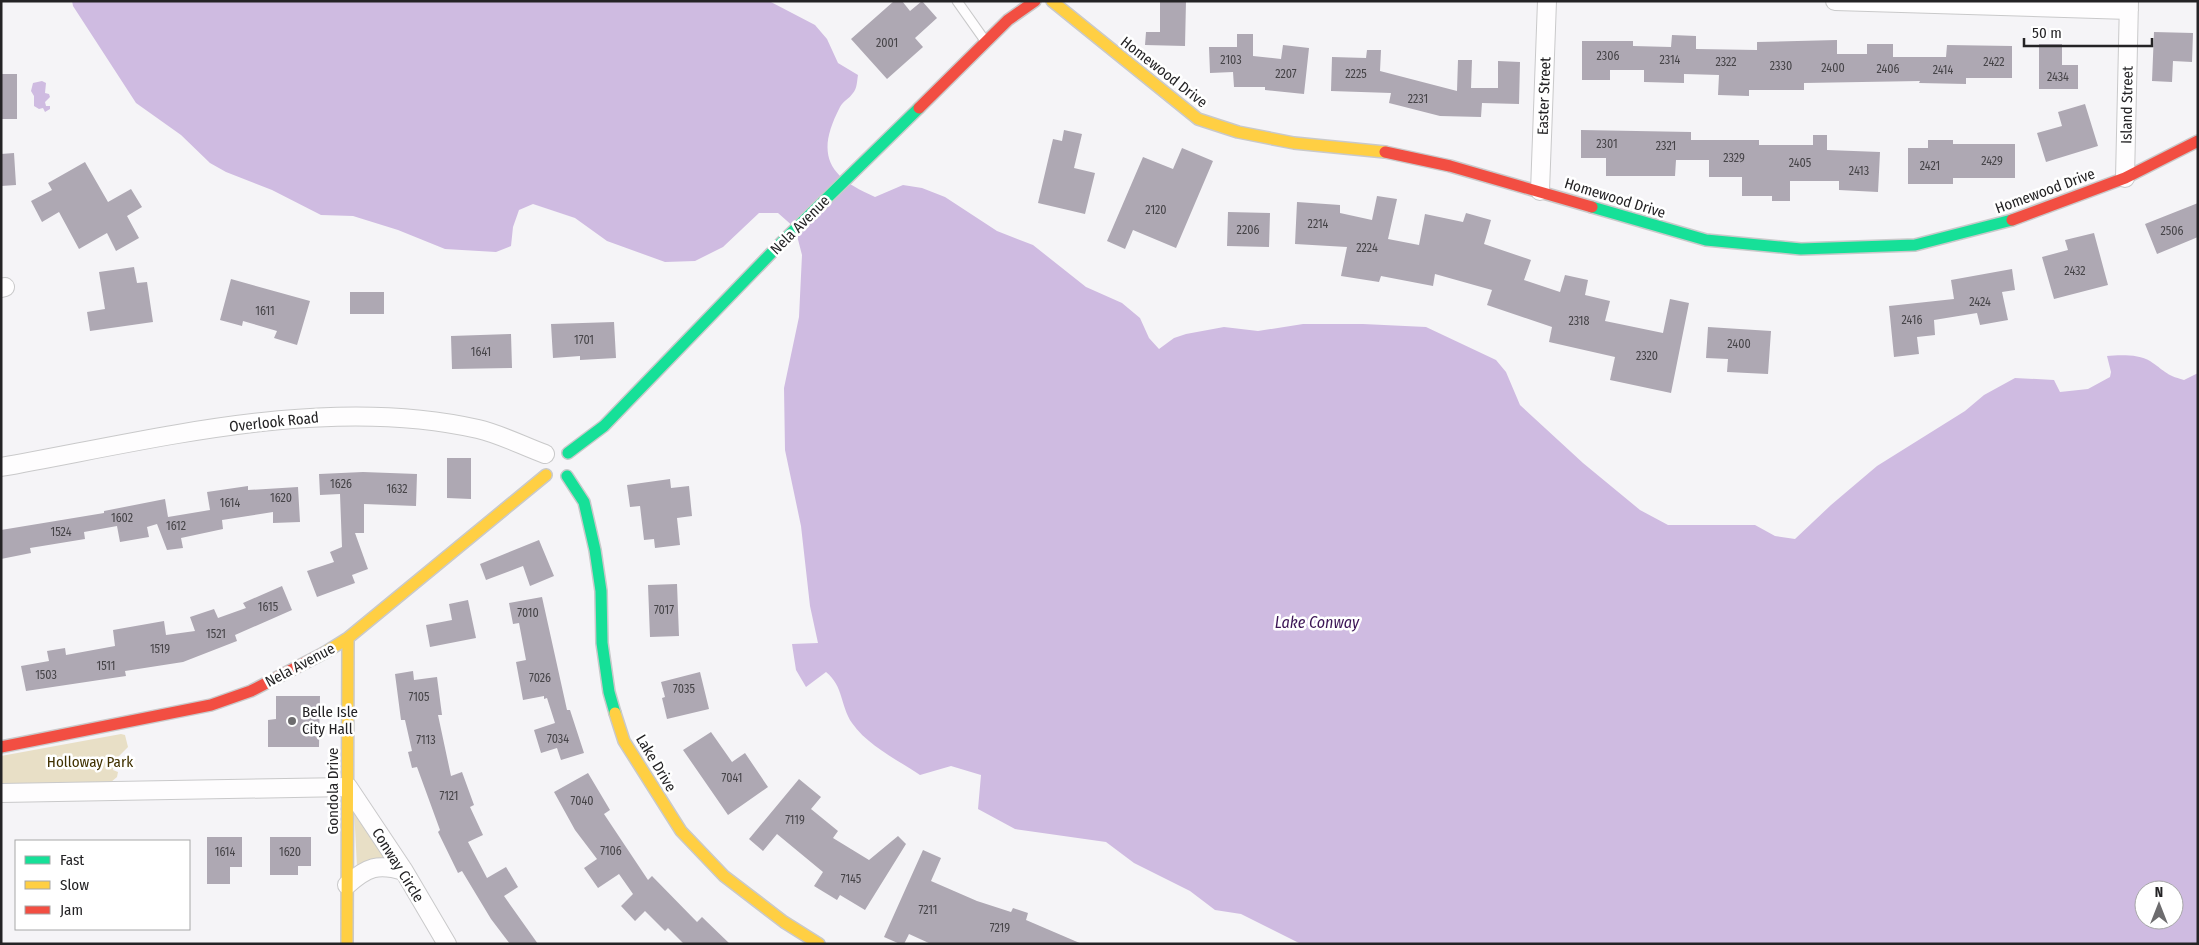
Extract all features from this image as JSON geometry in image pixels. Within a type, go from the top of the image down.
[{"type":"street","name":"Nela Avenue","points":[[568,453],[604,426],[780,244],[1008,20],[1035,1]]},
{"type":"street","name":"Homewood Drive","points":[[1052,1],[1198,119],[1238,132],[1294,143],[1380,151],[1450,166],[1706,240],[1801,250],[1915,245],[2025,217],[2125,178],[2198,141]]},
{"type":"street","name":"Easter Street","points":[[1540,191],[1547,1]]},
{"type":"street","points":[[1835,1],[2129,6]]},
{"type":"street","name":"Island Street","points":[[2125,178],[2129,6]]},
{"type":"street","name":"Overlook Road","points":[[1,467],[248,423],[320,417],[411,419],[478,429],[545,454]]},
{"type":"street","points":[[554,449],[564,450],[568,453],[572,462],[567,476],[558,480],[546,475],[541,463],[545,454],[554,449]]},
{"type":"street","name":"Nela Avenue","points":[[1,747],[211,705],[286,674],[348,638],[546,475]]},
{"type":"street","name":"Lake Drive","points":[[567,476],[584,502],[596,550],[601,591],[602,643],[609,692],[624,741],[681,831],[724,876],[784,922],[818,944]]},
{"type":"street","name":"Gondola Drive","points":[[347,944],[348,638]]},
{"type":"street","points":[[1,793],[348,786]]},
{"type":"street","name":"Conway Circle","points":[[348,786],[404,871],[447,944]]},
{"type":"street","points":[[348,885],[359,874],[373,867],[388,866],[404,871]]},
{"type":"lane","points":[[957,1],[986,42]]},
{"type":"green space","name":"Holloway Park","points":[[121,734],[125,735],[128,747],[116,759],[113,770],[118,772],[117,777],[111,782],[1,785],[1,756]]},
{"type":"green space","points":[[354,808],[387,859],[357,867]]},
{"type":"water","name":"Lake Conway","points":[[72,1],[769,1],[815,25],[827,39],[838,63],[858,75],[854,91],[841,105],[832,124],[828,138],[828,151],[830,162],[837,172],[846,181],[859,189],[875,197],[903,185],[922,188],[945,197],[997,231],[1033,245],[1086,287],[1122,303],[1140,318],[1149,338],[1159,349],[1174,338],[1224,327],[1258,331],[1303,324],[1426,327],[1496,360],[1506,372],[1520,405],[1583,463],[1640,510],[1668,525],[1755,525],[1775,536],[1795,539],[1877,466],[1965,411],[1984,395],[2015,378],[2054,380],[2060,392],[2088,389],[2110,377],[2111,372],[2107,356],[2117,355],[2135,356],[2145,359],[2169,374],[2184,380],[2198,373],[2198,944],[1301,944],[1241,914],[1215,910],[1190,891],[1134,863],[1106,842],[1015,829],[978,809],[981,775],[951,766],[920,775],[866,739],[852,723],[845,710],[836,684],[826,672],[806,687],[796,670],[792,644],[818,643],[810,606],[801,526],[785,450],[784,388],[799,317],[802,255],[795,228],[778,213],[759,213],[723,247],[695,261],[665,262],[607,241],[575,218],[533,204],[519,210],[513,227],[511,246],[496,252],[445,249],[398,230],[353,216],[321,215],[272,190],[226,172],[210,163],[181,135],[136,103],[73,6]]},
{"type":"water","points":[[42,81],[46,83],[45,93],[49,94],[50,97],[45,102],[46,106],[50,106],[50,109],[45,112],[43,108],[39,109],[34,106],[34,96],[31,91],[33,83]]},
{"type":"building","points":[[894,1],[902,1],[910,11],[922,1],[937,18],[915,38],[923,47],[887,79],[851,39]]},
{"type":"building","points":[[1160,1],[1186,1],[1185,46],[1145,45],[1146,32],[1160,32]]},
{"type":"building","points":[[2154,32],[2193,33],[2192,62],[2173,61],[2172,82],[2152,81]]},
{"type":"building","points":[[1237,34],[1253,34],[1253,56],[1281,59],[1283,45],[1309,48],[1304,94],[1265,90],[1265,87],[1234,87],[1233,72],[1210,73],[1209,47],[1237,47]]},
{"type":"building","points":[[1672,35],[1696,36],[1696,49],[1757,50],[1757,42],[1837,40],[1837,54],[1867,54],[1867,44],[1893,44],[1893,57],[1946,57],[1947,45],[2012,46],[2012,78],[1966,78],[1966,84],[1919,83],[1920,81],[1804,83],[1804,90],[1749,90],[1749,96],[1718,95],[1719,75],[1684,74],[1684,83],[1644,82],[1644,70],[1610,70],[1610,80],[1582,80],[1582,41],[1633,41],[1633,46],[1671,47]]},
{"type":"building","points":[[2039,44],[2062,44],[2062,65],[2078,65],[2078,89],[2039,89]]},
{"type":"building","points":[[1367,50],[1381,50],[1380,71],[1457,91],[1458,60],[1472,60],[1471,88],[1498,88],[1498,61],[1520,62],[1519,104],[1482,103],[1481,117],[1440,116],[1389,103],[1391,93],[1331,91],[1332,57],[1366,58]]},
{"type":"building","points":[[1,74],[17,74],[17,119],[1,119]]},
{"type":"building","points":[[2085,104],[2098,146],[2046,162],[2037,133],[2062,126],[2058,112]]},
{"type":"building","points":[[1064,130],[1082,134],[1074,168],[1095,173],[1085,214],[1038,203],[1053,139],[1062,141]]},
{"type":"building","points":[[1581,130],[1691,132],[1691,140],[1759,140],[1759,145],[1813,145],[1813,135],[1827,135],[1827,150],[1880,152],[1878,192],[1839,190],[1839,181],[1790,181],[1790,201],[1772,201],[1772,196],[1742,196],[1742,177],[1709,177],[1709,160],[1676,160],[1675,176],[1606,176],[1606,158],[1581,158]]},
{"type":"building","points":[[1928,140],[1953,140],[1953,144],[2015,144],[2015,178],[1953,178],[1953,184],[1908,184],[1908,148],[1928,148]]},
{"type":"building","points":[[1182,148],[1213,161],[1176,248],[1133,230],[1125,249],[1107,241],[1143,157],[1173,169]]},
{"type":"building","points":[[14,153],[16,185],[1,186],[1,154]]},
{"type":"building","points":[[85,162],[108,202],[131,189],[142,207],[127,216],[139,238],[116,251],[107,233],[79,249],[59,212],[42,222],[31,201],[52,190],[48,183]]},
{"type":"building","points":[[1377,196],[1397,199],[1388,239],[1419,245],[1425,214],[1463,222],[1466,213],[1491,220],[1484,244],[1531,260],[1524,280],[1560,292],[1565,275],[1588,280],[1585,295],[1610,301],[1605,321],[1663,333],[1670,299],[1689,303],[1671,393],[1610,380],[1615,357],[1549,342],[1552,327],[1487,305],[1492,290],[1435,274],[1433,286],[1381,276],[1379,282],[1341,276],[1347,247],[1295,244],[1297,202],[1340,205],[1340,213],[1372,220]]},
{"type":"building","points":[[2198,203],[2198,237],[2157,254],[2145,224]]},
{"type":"building","points":[[1228,212],[1270,213],[1269,247],[1227,246]]},
{"type":"building","points":[[2094,233],[2108,285],[2054,299],[2042,257],[2068,250],[2065,240]]},
{"type":"building","points":[[134,267],[137,283],[147,282],[153,322],[90,331],[87,312],[105,309],[99,272]]},
{"type":"building","points":[[2012,269],[2015,290],[2002,292],[2008,320],[1980,325],[1977,313],[1934,320],[1935,335],[1917,337],[1919,354],[1894,357],[1889,306],[1954,299],[1951,280]]},
{"type":"building","points":[[231,279],[310,301],[297,345],[274,338],[277,331],[243,321],[242,326],[220,320]]},
{"type":"building","points":[[350,292],[384,292],[384,314],[350,314]]},
{"type":"building","points":[[614,322],[616,358],[580,360],[580,356],[553,358],[551,324]]},
{"type":"building","points":[[1708,327],[1771,331],[1768,374],[1727,372],[1728,359],[1706,358]]},
{"type":"building","points":[[511,334],[512,368],[452,369],[451,336]]},
{"type":"building","points":[[447,458],[471,458],[471,499],[447,498]]},
{"type":"building","points":[[363,472],[417,474],[416,506],[364,504],[364,533],[355,533],[368,569],[352,575],[355,583],[317,597],[307,571],[334,562],[330,552],[342,547],[340,494],[320,495],[319,474]]},
{"type":"building","points":[[670,479],[671,488],[689,486],[692,516],[677,518],[680,545],[655,548],[654,539],[644,540],[640,506],[630,507],[627,485]]},
{"type":"building","points":[[248,486],[248,490],[298,487],[300,522],[273,523],[273,512],[222,520],[223,529],[181,538],[183,548],[167,550],[157,524],[147,527],[149,537],[120,542],[117,526],[84,532],[85,539],[30,548],[31,553],[1,559],[1,530],[104,513],[104,511],[165,499],[168,517],[210,510],[207,492]]},
{"type":"building","points":[[539,540],[554,576],[530,586],[523,566],[486,580],[480,564]]},
{"type":"building","points":[[677,584],[679,636],[650,637],[648,585]]},
{"type":"building","points":[[282,586],[292,610],[235,635],[237,641],[183,662],[125,671],[126,676],[26,691],[21,666],[49,661],[47,651],[65,648],[66,655],[115,646],[113,630],[164,621],[166,635],[195,631],[190,617],[214,609],[218,618],[246,608],[243,603]]},
{"type":"building","points":[[542,597],[567,710],[570,710],[584,753],[561,760],[557,748],[541,753],[534,730],[555,723],[547,698],[544,699],[544,696],[523,700],[516,662],[526,660],[519,623],[513,624],[509,603]]},
{"type":"building","points":[[468,600],[476,638],[430,647],[426,625],[452,620],[449,604]]},
{"type":"building","points":[[413,671],[414,680],[437,677],[442,715],[438,715],[451,776],[462,772],[474,805],[470,807],[483,835],[468,842],[487,878],[506,867],[518,887],[504,896],[538,944],[510,944],[491,919],[462,871],[458,873],[438,832],[440,830],[417,767],[412,768],[408,752],[412,751],[405,720],[401,720],[395,674]]},
{"type":"building","points":[[700,672],[709,709],[667,719],[662,698],[665,697],[661,682]]},
{"type":"building","name":"Belle Isle City Hall","points":[[276,696],[320,696],[319,747],[268,747],[268,720],[276,719]]},
{"type":"building","points":[[711,732],[732,762],[745,753],[768,787],[728,815],[683,750]]},
{"type":"building","points":[[588,773],[610,810],[604,814],[648,880],[652,876],[697,922],[702,917],[730,944],[684,944],[668,928],[665,931],[645,911],[635,921],[621,906],[633,894],[619,874],[598,888],[584,868],[597,859],[575,830],[554,792]]},
{"type":"building","points":[[799,779],[821,797],[811,809],[838,831],[833,838],[869,860],[898,836],[906,844],[865,910],[840,895],[837,900],[814,886],[823,872],[777,834],[763,851],[749,839]]},
{"type":"building","points":[[207,837],[242,837],[242,867],[230,867],[230,884],[207,884]]},
{"type":"building","points":[[270,837],[311,837],[311,866],[298,866],[298,875],[270,875]]},
{"type":"building","points":[[923,850],[941,858],[931,881],[977,901],[1011,912],[1013,908],[1028,913],[1026,920],[1082,944],[931,944],[909,934],[904,944],[900,944],[884,937]]},
{"type":"traffic: fast","points":[[568,453],[604,426],[780,244],[919,108]]},
{"type":"traffic: fast","points":[[1592,207],[1706,240],[1801,249],[1915,245],[2012,220]]},
{"type":"traffic: fast","points":[[567,476],[584,502],[595,550],[601,591],[602,643],[609,692],[615,713]]},
{"type":"traffic: slow","points":[[1052,1],[1198,119],[1238,132],[1294,143],[1385,152]]},
{"type":"traffic: slow","points":[[324,653],[348,638],[546,475]]},
{"type":"traffic: slow","points":[[347,944],[348,638]]},
{"type":"traffic: slow","points":[[615,713],[624,741],[681,831],[724,876],[784,922],[819,944]]},
{"type":"traffic: jam","points":[[919,108],[1008,20],[1035,1]]},
{"type":"traffic: jam","points":[[2012,220],[2125,178],[2198,141]]},
{"type":"traffic: jam","points":[[1385,152],[1450,166],[1592,207]]},
{"type":"traffic: jam","points":[[1,747],[211,705],[251,691],[324,653]]},
{"type":"place","name":"Belle Isle City Hall","points":[[292,721]]}]
